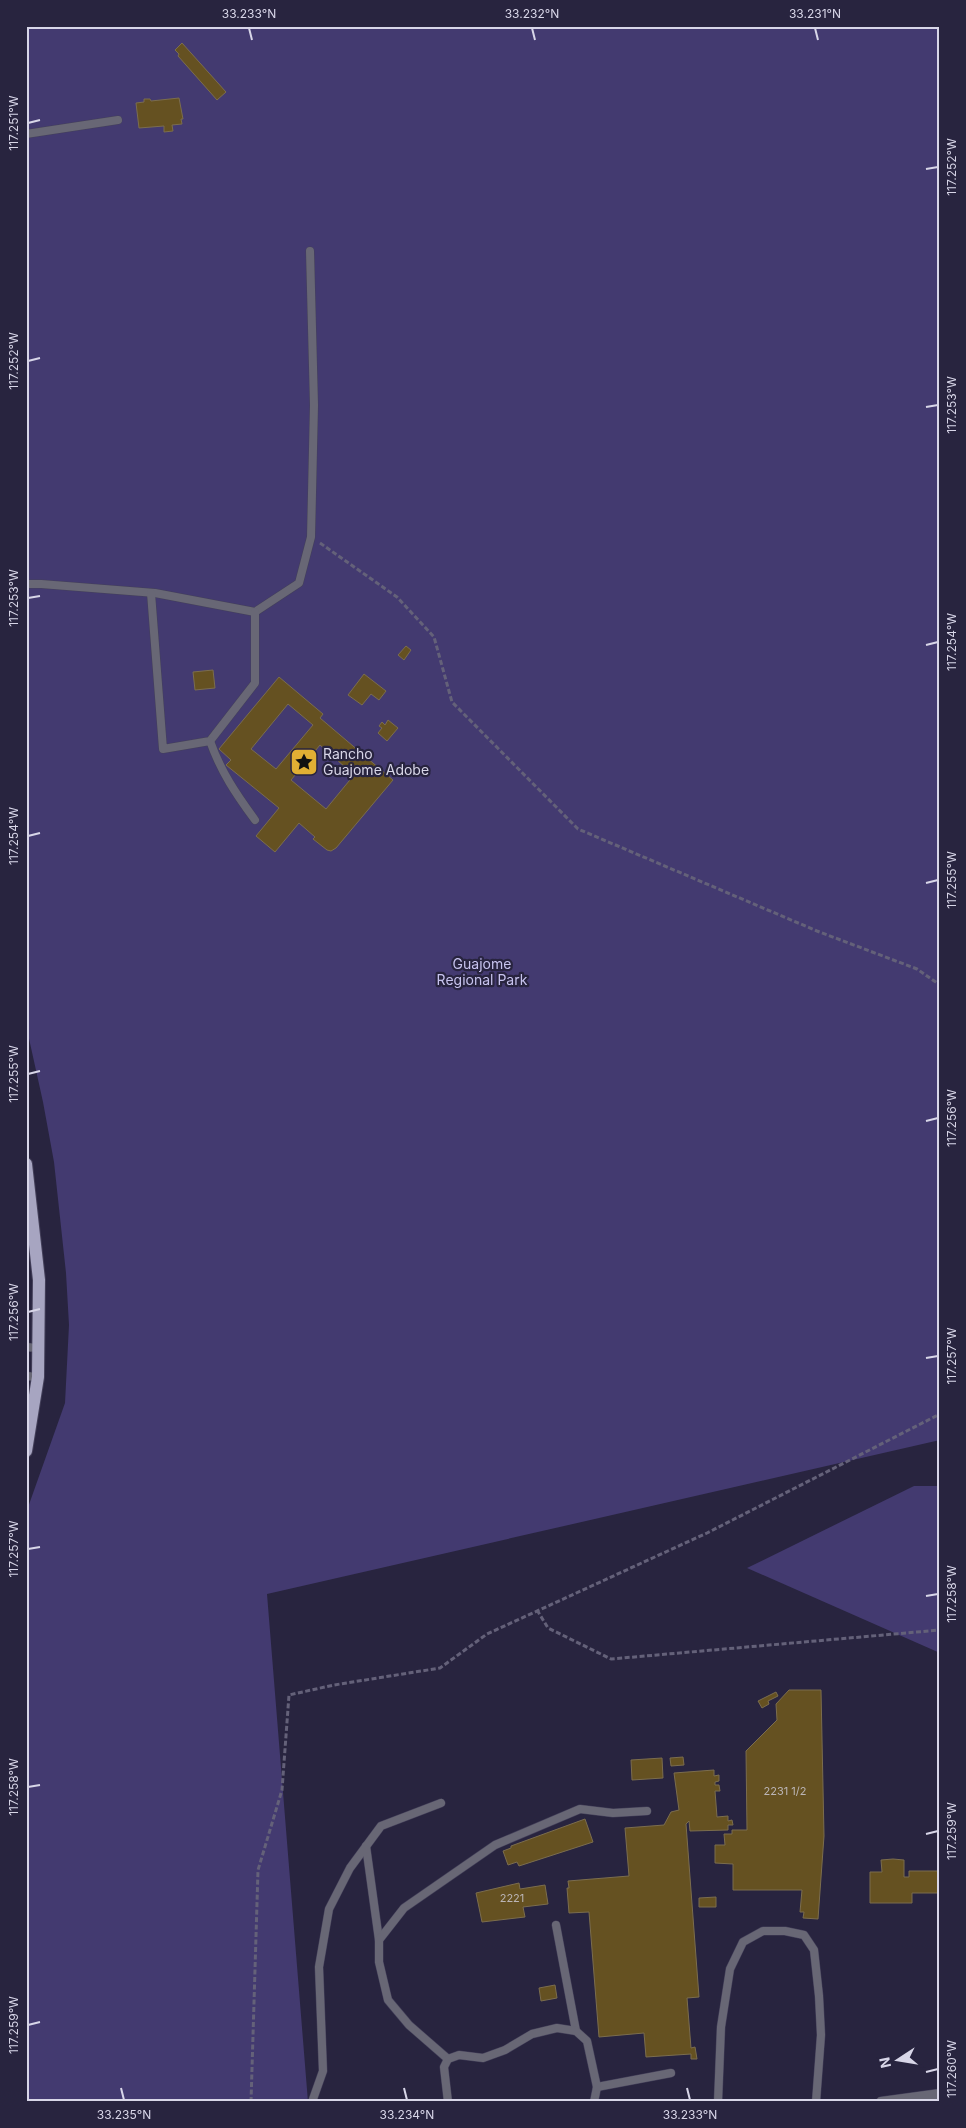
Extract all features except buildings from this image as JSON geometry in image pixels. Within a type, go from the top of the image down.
[{"type":"main road","points":[[26,1164],[39,1280],[32,1347],[32,1376],[26,1451]]},
{"type":"street","points":[[881,2102],[940,2094]]},
{"type":"lane","points":[[26,134],[118,120]]},
{"type":"lane","points":[[26,584],[151,593],[255,612],[299,583],[311,537],[314,405],[310,251]]},
{"type":"lane","points":[[151,593],[163,748],[210,741],[255,683],[255,612]]},
{"type":"lane","points":[[210,741],[219,767],[255,820]]},
{"type":"lane","points":[[312,2102],[323,2071],[319,1967],[330,1908],[350,1868],[381,1826],[441,1803]]},
{"type":"lane","points":[[379,1940],[404,1908],[495,1845],[580,1808],[613,1814],[647,1811]]},
{"type":"lane","points":[[366,1846],[379,1940],[378,1962],[388,2000],[409,2025],[448,2059]]},
{"type":"lane","points":[[556,1925],[576,2030],[587,2041],[597,2087],[594,2102]]},
{"type":"lane","points":[[718,2102],[721,2027],[730,1969],[743,1942],[763,1932],[785,1931],[804,1935],[814,1950],[821,2035],[816,2102]]},
{"type":"lane","points":[[448,2102],[444,2067],[448,2059],[459,2055],[483,2058],[505,2050],[532,2034],[557,2028],[576,2030]]},
{"type":"lane","points":[[597,2087],[671,2073]]},
{"type":"path","points":[[311,537],[397,597],[434,638],[452,702],[578,829],[808,927],[917,969],[940,985]]},
{"type":"path","points":[[251,2102],[258,1870],[282,1790],[289,1695],[334,1685],[440,1668],[487,1634],[707,1534],[940,1414]]},
{"type":"path","points":[[537,1610],[548,1628],[611,1659],[940,1630]]},
{"type":"green space","name":"Guajome Regional Park","points":[[26,26],[940,26],[940,1440],[267,1594],[308,2102],[26,2102],[26,1513],[65,1403],[69,1325],[66,1273],[54,1162],[26,1025]]},
{"type":"green space","points":[[914,1486],[940,1486],[940,1653],[747,1568]]},
{"type":"place","name":"Rancho Guajome Adobe","points":[[304,762]]}]
